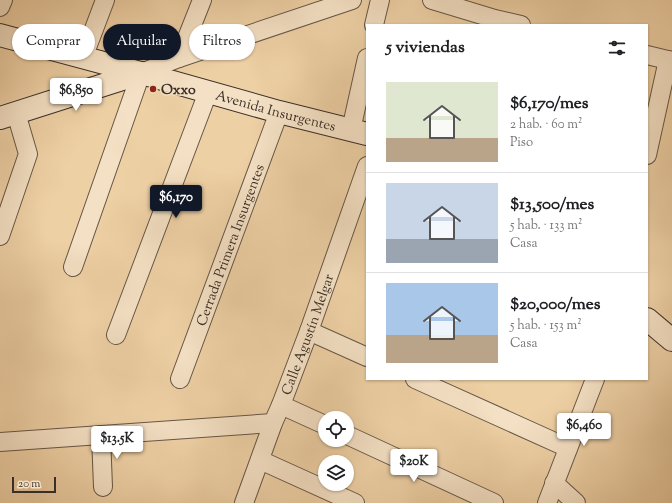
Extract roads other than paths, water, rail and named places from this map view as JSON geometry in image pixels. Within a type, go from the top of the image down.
[{"type":"street","points":[[0,6],[3,0]]},
{"type":"street","points":[[95,28],[106,0]]},
{"type":"street","points":[[181,53],[202,0]]},
{"type":"street","points":[[181,57],[306,8],[352,0]]},
{"type":"street","points":[[374,24],[380,0]]},
{"type":"street","points":[[432,0],[495,22],[512,24]]},
{"type":"street","name":"Avenida Insurgentes","points":[[0,35],[12,38]]},
{"type":"street","points":[[648,55],[670,61],[648,151]]},
{"type":"street","name":"Avenida Insurgentes","points":[[91,60],[279,112],[359,132]]},
{"type":"street","points":[[0,236],[28,154],[8,116],[141,73],[174,60]]},
{"type":"street","points":[[359,132],[366,67]]},
{"type":"street","points":[[73,267],[141,73]]},
{"type":"street","points":[[116,335],[208,92]]},
{"type":"street","name":"Cerrada Primera Insurgentes","points":[[180,379],[279,112]]},
{"type":"street","name":"Calle Agustín Melgar","points":[[244,503],[309,331],[366,169]]},
{"type":"street","points":[[648,320],[672,340]]},
{"type":"street","points":[[309,331],[366,357]]},
{"type":"street","points":[[417,380],[568,448]]},
{"type":"street","points":[[546,503],[595,380]]},
{"type":"street","points":[[281,405],[318,422]]},
{"type":"street","points":[[0,442],[273,423]]},
{"type":"street","points":[[101,434],[103,487]]},
{"type":"street","points":[[354,438],[494,503]]},
{"type":"street","points":[[260,460],[355,503]]},
{"type":"street","points":[[554,483],[576,503]]},
{"type":"place","name":"Oxxo","points":[[153,89]]}]
